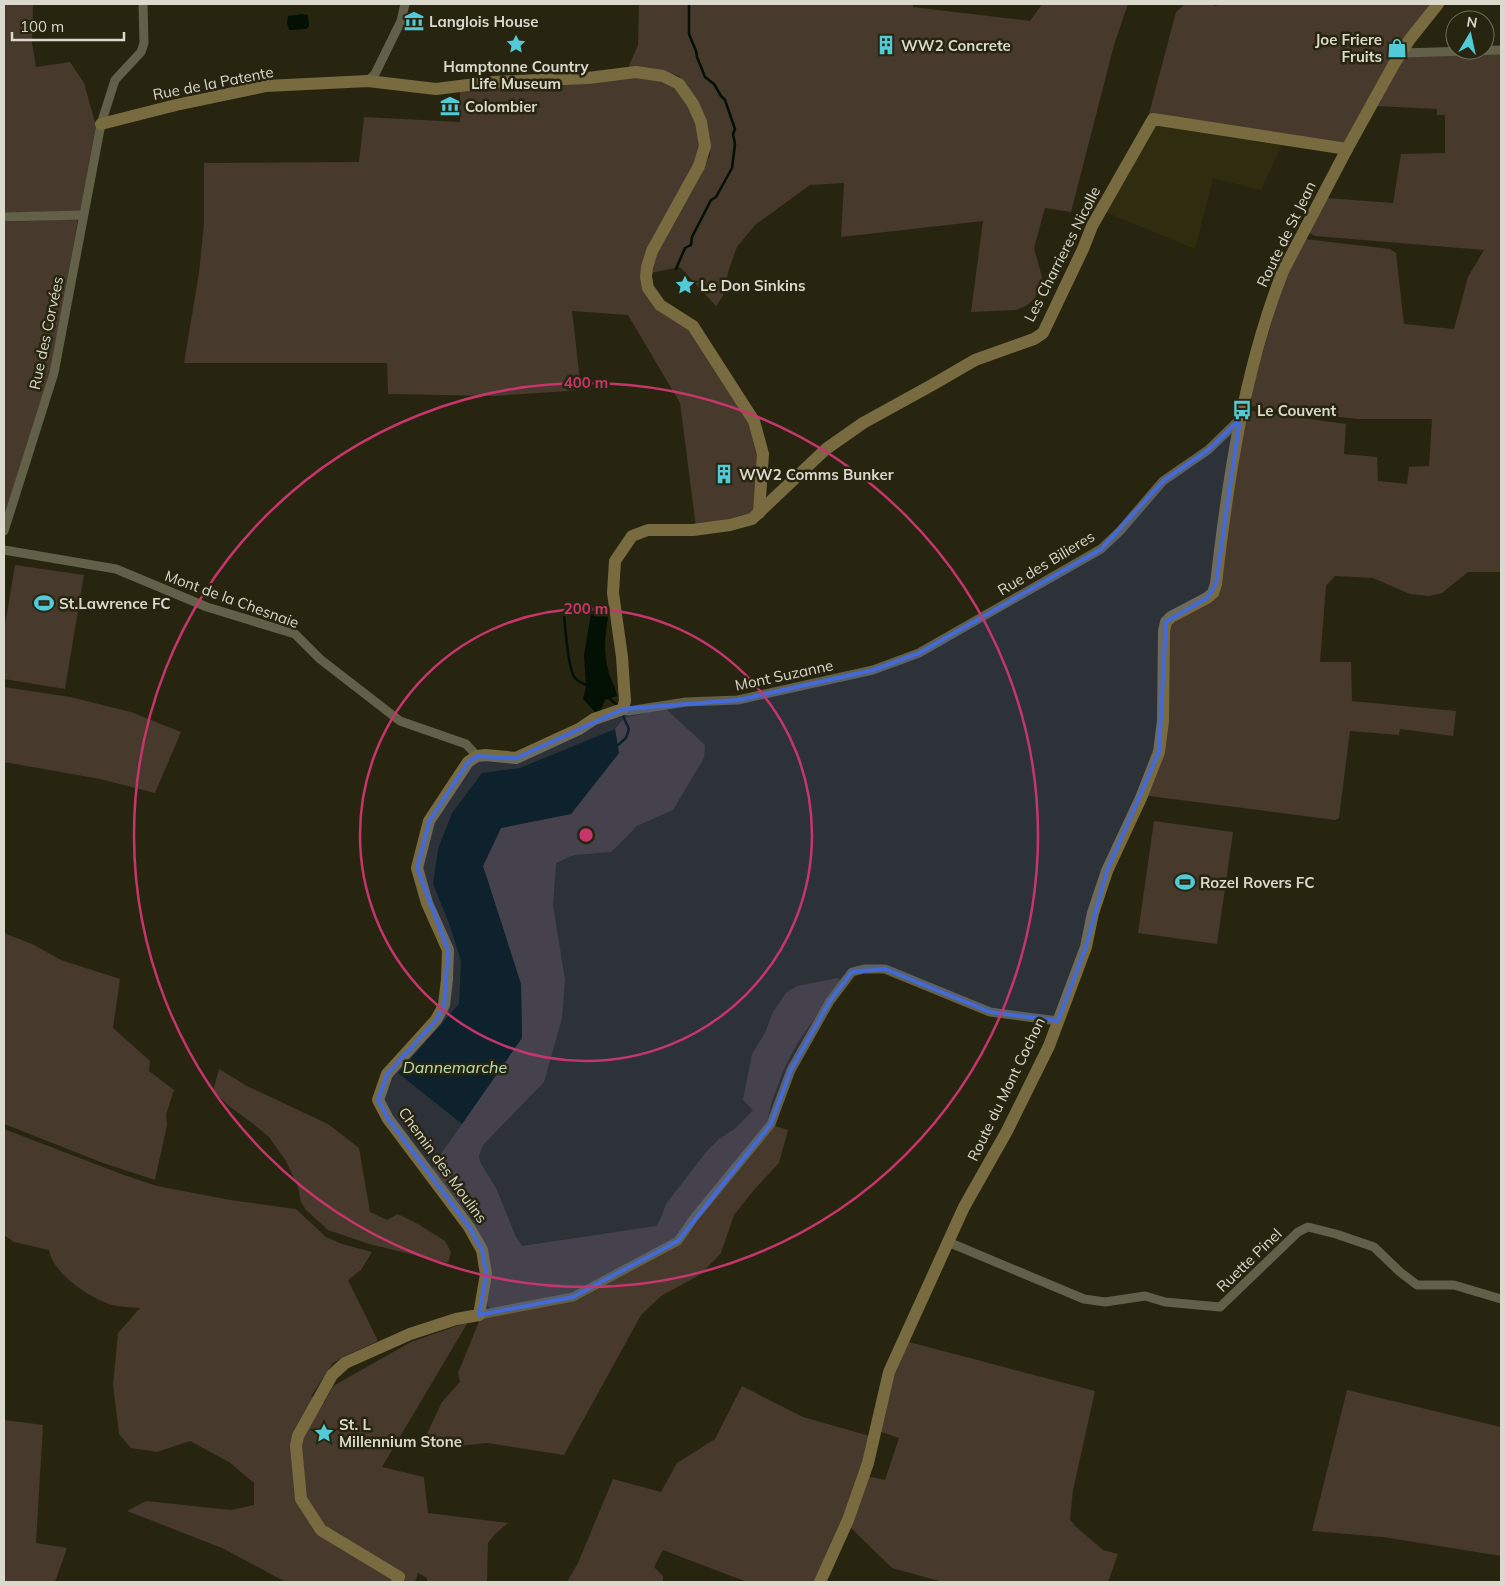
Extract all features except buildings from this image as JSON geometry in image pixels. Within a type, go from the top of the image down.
[{"type":"street","points":[[4,217],[83,215],[101,124],[115,80],[141,52],[144,43],[143,4]]},
{"type":"street","points":[[368,81],[375,74],[401,21],[405,4]]},
{"type":"street","name":"Route de St Jean","points":[[1213,593],[1216,584],[1240,419],[1262,332],[1275,292],[1347,149],[1394,64],[1410,39],[1438,4]]},
{"type":"street","points":[[1402,53],[1501,50]]},
{"type":"street","points":[[368,81],[436,89],[492,82],[588,78],[636,72],[663,76],[679,84],[693,104],[701,122],[705,146],[700,166],[652,251],[647,267],[648,288],[660,305],[693,326],[754,421],[763,454],[758,512],[752,519],[730,525],[693,530],[648,530],[632,536],[615,561],[613,593],[622,657],[625,701],[623,709],[594,719],[580,729],[516,758],[477,756]]},
{"type":"street","name":"Rue de la Patente","points":[[101,124],[176,105],[266,86],[368,81]]},
{"type":"street","name":"Les Charrieres Nicolle","points":[[758,512],[770,503],[826,449],[863,423],[975,360],[1034,339],[1042,333],[1083,249],[1092,226],[1152,119],[1347,149]]},
{"type":"street","name":"Rue des Corvées","points":[[4,531],[54,373],[83,215]]},
{"type":"street","name":"Rue des Bilieres","points":[[919,653],[1101,549],[1120,531],[1163,481],[1208,450],[1240,419]]},
{"type":"street","name":"Mont de la Chesnaie","points":[[4,550],[116,569],[206,607],[295,634],[320,659],[400,721],[466,744],[477,756]]},
{"type":"street","name":"Route du Mont Cochon","points":[[820,1582],[848,1520],[868,1462],[889,1372],[964,1207],[1007,1131],[1049,1046],[1086,947],[1093,914],[1107,871],[1141,798],[1159,752],[1163,721],[1164,631],[1166,622],[1213,593]]},
{"type":"street","name":"Mont Suzanne","points":[[623,709],[628,711],[686,702],[738,700],[873,670],[919,653]]},
{"type":"street","name":"Chemin des Moulins","points":[[477,756],[468,762],[429,821],[417,868],[427,903],[448,950],[444,1005],[436,1020],[387,1074],[378,1100],[388,1119],[469,1227],[482,1250],[486,1274],[478,1315]]},
{"type":"street","points":[[398,1582],[399,1577],[321,1530],[301,1499],[296,1446],[298,1436],[332,1375],[345,1363],[410,1334],[456,1319],[573,1297],[678,1242],[694,1218],[771,1124],[791,1070],[830,1001],[852,972],[864,969],[885,970],[990,1012],[1058,1021]]},
{"type":"street","name":"Ruette Pinel","points":[[948,1242],[1084,1299],[1105,1302],[1145,1296],[1165,1302],[1220,1306],[1298,1232],[1308,1227],[1374,1246],[1400,1272],[1417,1285],[1454,1285],[1501,1299]]},
{"type":"highlighted area","points":[[1240,419],[1216,584],[1207,598],[1166,622],[1159,752],[1107,871],[1086,947],[1058,1021],[990,1012],[885,969],[852,972],[830,1001],[791,1070],[771,1124],[678,1241],[573,1297],[479,1315],[486,1274],[482,1250],[469,1227],[388,1119],[378,1100],[387,1074],[436,1020],[444,1005],[448,950],[417,868],[429,821],[468,762],[477,756],[516,758],[623,709],[738,700],[873,670],[919,653],[1101,549],[1163,481],[1208,450]]},
{"type":"shaded area","points":[[4,4],[33,4],[32,43],[36,67],[70,62],[84,83],[96,126],[80,212],[4,215]]},
{"type":"shaded area","points":[[639,4],[913,4],[913,7],[1030,21],[1042,4],[1128,4],[1114,45],[1071,212],[1045,208],[1034,248],[1042,277],[1035,298],[1026,306],[1016,310],[971,312],[983,221],[841,237],[844,183],[810,185],[755,225],[737,247],[729,269],[723,296],[716,306],[680,267],[650,273],[655,254],[710,155],[705,116],[692,93],[679,76],[664,71],[628,68],[638,45]]},
{"type":"shaded area","points":[[1185,4],[1216,6],[1218,4],[1433,4],[1345,146],[1149,114],[1176,12]]},
{"type":"shaded area","points":[[1495,54],[1501,54],[1501,572],[1468,572],[1442,593],[1429,596],[1410,594],[1373,578],[1335,576],[1326,586],[1320,662],[1351,662],[1352,701],[1456,711],[1453,736],[1400,729],[1399,735],[1350,731],[1339,818],[1335,820],[1149,796],[1147,793],[1162,751],[1168,632],[1171,624],[1213,598],[1246,412],[1252,411],[1346,424],[1344,454],[1377,457],[1378,481],[1407,484],[1409,467],[1429,466],[1432,419],[1358,419],[1251,406],[1248,402],[1287,271],[1305,239],[1390,249],[1396,253],[1404,324],[1454,329],[1468,277],[1484,250],[1315,236],[1309,233],[1327,198],[1393,203],[1401,154],[1445,153],[1445,115],[1437,115],[1437,109],[1376,106],[1403,59],[1409,56],[1445,55],[1445,60],[1495,60]]},
{"type":"shaded area","points":[[639,76],[665,81],[678,91],[698,123],[700,147],[697,162],[643,282],[688,326],[749,423],[759,456],[755,511],[751,516],[696,527],[680,403],[628,315],[572,311],[581,390],[494,396],[388,394],[387,363],[184,363],[199,273],[204,223],[204,163],[359,162],[364,117],[460,122],[460,89]]},
{"type":"shaded area","points":[[1157,123],[1282,144],[1261,190],[1213,178],[1195,249],[1105,212]]},
{"type":"shaded area","points":[[78,219],[51,371],[4,517],[4,222]]},
{"type":"shaded area","name":"St.Lawrence FC","points":[[15,565],[84,575],[65,689],[4,679],[4,631]]},
{"type":"shaded area","points":[[4,687],[70,697],[131,712],[181,732],[155,793],[100,779],[4,762]]},
{"type":"shaded area","points":[[665,708],[705,745],[704,758],[673,810],[637,826],[611,852],[574,855],[556,863],[553,905],[565,980],[562,1018],[544,1082],[483,1145],[479,1156],[480,1162],[497,1190],[516,1237],[522,1246],[656,1226],[666,1204],[706,1152],[719,1139],[736,1128],[753,1110],[743,1100],[752,1054],[765,1033],[773,1012],[786,993],[797,986],[838,978],[841,981],[798,1042],[784,1069],[772,1101],[767,1122],[692,1215],[676,1238],[573,1294],[492,1309],[488,1306],[487,1301],[485,1248],[475,1224],[433,1169],[436,1161],[522,1037],[521,984],[483,866],[501,828],[571,814],[619,753],[615,729],[624,718]]},
{"type":"shaded area","name":"Rozel Rovers FC","points":[[1154,821],[1233,832],[1217,944],[1138,933]]},
{"type":"shaded area","points":[[4,933],[34,945],[61,960],[120,979],[113,1028],[150,1061],[149,1071],[174,1090],[166,1115],[167,1125],[155,1180],[103,1163],[4,1124]]},
{"type":"shaded area","points":[[219,1069],[247,1086],[328,1124],[359,1148],[370,1212],[387,1220],[398,1214],[445,1241],[451,1252],[448,1263],[369,1244],[328,1230],[306,1210],[301,1202],[298,1187],[286,1161],[269,1137],[230,1107],[213,1091]]},
{"type":"shaded area","points":[[772,1125],[788,1130],[779,1163],[734,1215],[721,1253],[701,1274],[661,1296],[641,1315],[564,1455],[487,1443],[428,1449],[423,1442],[442,1402],[460,1382],[458,1373],[480,1319],[574,1299],[680,1243],[708,1204]]},
{"type":"shaded area","points":[[4,1129],[157,1186],[230,1200],[296,1209],[326,1237],[342,1244],[372,1252],[361,1270],[348,1280],[378,1341],[333,1363],[311,1396],[324,1403],[333,1386],[411,1342],[468,1322],[382,1467],[424,1477],[428,1513],[508,1523],[488,1543],[487,1582],[427,1582],[427,1578],[418,1573],[415,1582],[286,1582],[222,1548],[127,1511],[146,1501],[231,1510],[254,1505],[254,1483],[229,1462],[190,1441],[157,1452],[131,1448],[119,1434],[113,1385],[118,1333],[140,1308],[112,1305],[93,1297],[74,1284],[57,1268],[49,1250],[14,1242],[4,1235]]},
{"type":"shaded area","points":[[909,1342],[1095,1391],[1073,1490],[1070,1519],[1075,1526],[1103,1550],[1118,1554],[1108,1582],[943,1582],[892,1568],[850,1527],[867,1476],[885,1480],[899,1438],[878,1431],[890,1380]]},
{"type":"shaded area","points":[[742,1386],[803,1417],[870,1436],[862,1471],[817,1582],[747,1582],[663,1550],[654,1567],[663,1576],[663,1582],[567,1582],[578,1563],[613,1479],[661,1492],[677,1463],[715,1439]]},
{"type":"shaded area","points":[[1347,1390],[1501,1427],[1501,1556],[1383,1537],[1312,1531]]},
{"type":"shaded area","points":[[4,1420],[43,1425],[36,1543],[67,1548],[55,1582],[4,1582]]},
{"type":"water","points":[[308,15],[309,26],[306,29],[289,30],[288,16]]},
{"type":"water","points":[[591,614],[608,617],[605,652],[609,673],[617,696],[605,700],[600,712],[595,712],[583,699],[586,687],[584,655]]},
{"type":"water","name":"Dannemarche","points":[[615,729],[619,753],[571,814],[501,828],[483,866],[521,984],[522,1038],[462,1124],[398,1073],[459,1004],[461,961],[450,926],[433,884],[438,849],[452,813],[482,773],[520,768]]},
{"type":"waterway","points":[[676,269],[685,248],[691,245],[692,237],[711,200],[716,197],[732,168],[735,144],[733,134],[735,129],[725,100],[714,84],[705,77],[689,34],[689,4]]},
{"type":"waterway","points":[[564,614],[570,666],[575,678],[589,686]]},
{"type":"waterway","points":[[609,698],[617,705]]},
{"type":"waterway","points":[[618,745],[626,738],[629,729],[623,716]]},
{"type":"place","name":"Langlois House","points":[[414,21]]},
{"type":"place","name":"Hamptonne Country Life Museum","points":[[516,44]]},
{"type":"place","name":"WW2 Concrete","points":[[886,45]]},
{"type":"place","name":"Joe Friere Fruits","points":[[1397,48]]},
{"type":"place","name":"Colombier","points":[[450,106]]},
{"type":"place","name":"Le Don Sinkins","points":[[685,285]]},
{"type":"place","name":"Le Couvent","points":[[1242,410]]},
{"type":"place","name":"WW2 Comms Bunker","points":[[724,474]]},
{"type":"place","name":"St.Lawrence FC","points":[[44,603]]},
{"type":"place","name":"Rozel Rovers FC","points":[[1185,882]]},
{"type":"place","name":"St. L Millennium Stone","points":[[324,1433]]}]
